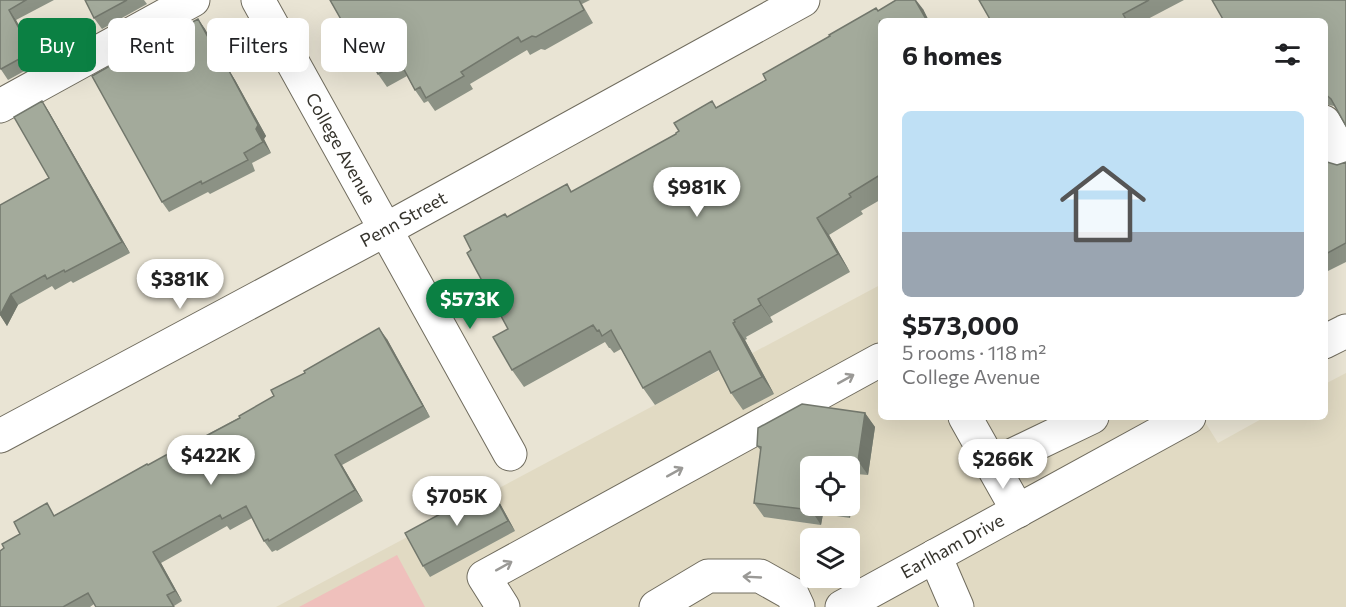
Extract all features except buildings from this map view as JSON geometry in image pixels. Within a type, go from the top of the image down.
[{"type":"street","points":[[0,106],[193,0]]},
{"type":"street","name":"College Avenue","points":[[258,0],[510,454]]},
{"type":"street","name":"Penn Street","points":[[0,436],[385,230],[803,0]]},
{"type":"street","points":[[1328,129],[1346,160]]},
{"type":"street","points":[[1328,340],[1346,331]]},
{"type":"street","points":[[503,607],[484,577],[878,361]]},
{"type":"street","points":[[967,420],[1018,511]]},
{"type":"street","points":[[992,465],[1086,420]]},
{"type":"street","name":"Earlham Drive","points":[[842,607],[1184,420]]},
{"type":"street","points":[[935,556],[957,607]]},
{"type":"street","points":[[656,607],[708,576],[760,576],[792,594],[798,607]]},
{"type":"shaded area","points":[[878,286],[878,420],[1204,420],[1218,443],[1260,420],[1328,420],[1328,382],[1346,373],[1346,607],[276,607]]},
{"type":"shaded area","points":[[397,555],[425,607],[299,607]]}]
